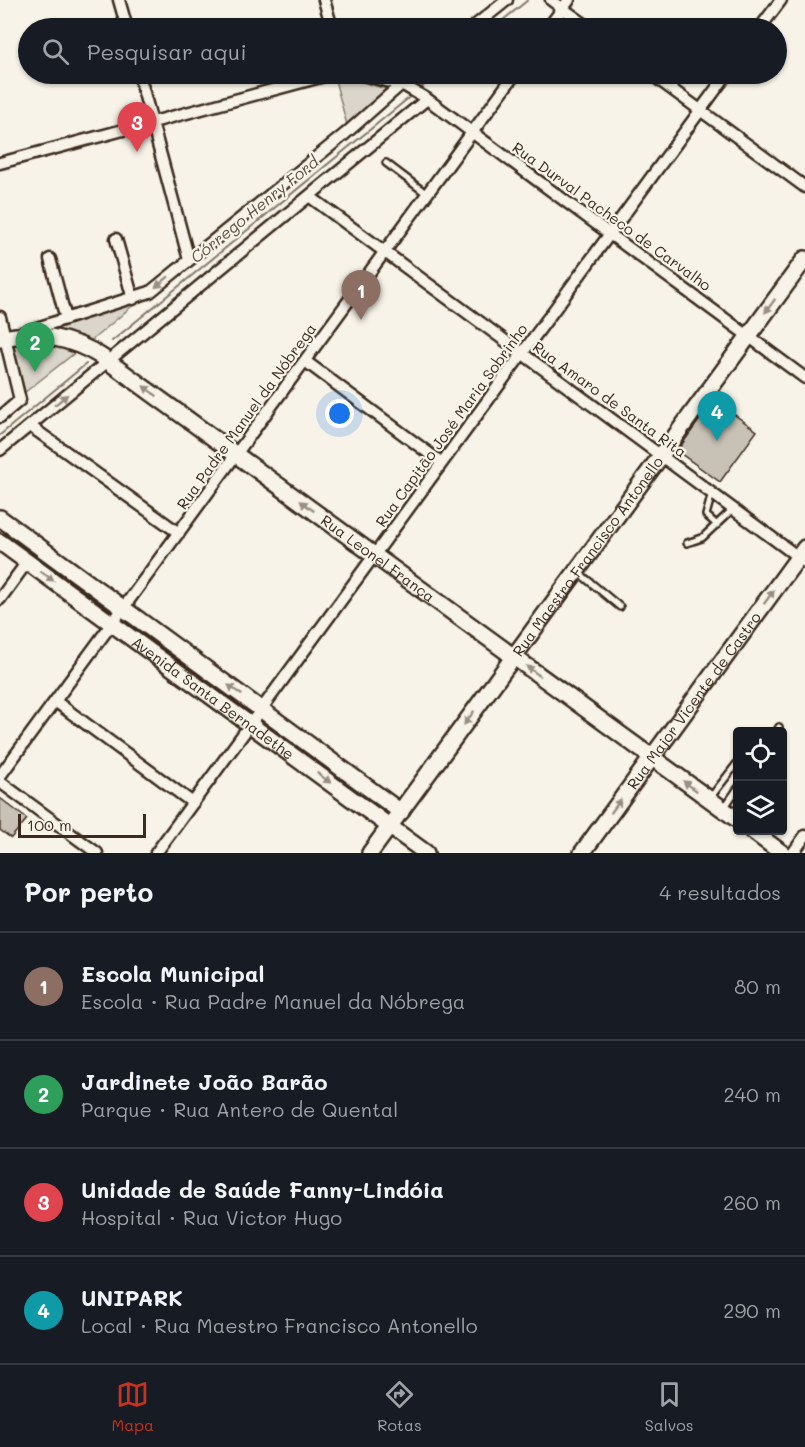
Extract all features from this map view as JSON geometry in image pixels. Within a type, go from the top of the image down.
[{"type":"main road","name":"Rua Maestro Francisco Antonello","points":[[370,853],[805,259]]},
{"type":"main road","name":"Rua Leonel França","points":[[3,338],[56,338],[87,348],[108,361],[733,817]]},
{"type":"main road","name":"Avenida Santa Bernadethe","points":[[0,518],[401,812]]},
{"type":"main road","name":"Avenida Santa Bernadethe","points":[[0,542],[426,853]]},
{"type":"main road","name":"Rua Major Vicente de Castro","points":[[582,853],[803,556]]},
{"type":"main road","points":[[757,835],[782,853]]},
{"type":"street","points":[[119,0],[124,18]]},
{"type":"street","points":[[324,0],[329,18]]},
{"type":"street","points":[[484,18],[507,0]]},
{"type":"street","points":[[551,0],[566,4],[580,18]]},
{"type":"street","points":[[768,18],[781,0]]},
{"type":"street","points":[[556,18],[566,4]]},
{"type":"street","points":[[142,84],[189,260]]},
{"type":"street","points":[[0,163],[294,84]]},
{"type":"street","points":[[3,338],[150,292],[345,134],[399,84]]},
{"type":"street","name":"Rua Durval Pacheco de Carvalho","points":[[399,84],[427,99],[805,378]]},
{"type":"street","name":"Rua Padre Manuel da Nóbrega","points":[[0,776],[508,84]]},
{"type":"street","points":[[665,84],[805,188]]},
{"type":"street","name":"Rua Capitão José Maria Sobrinho","points":[[156,853],[720,84]]},
{"type":"street","points":[[0,450],[427,99]]},
{"type":"street","name":"Rua Amaro de Santa Rita","points":[[309,196],[712,494],[803,556]]},
{"type":"street","points":[[116,239],[133,299]]},
{"type":"street","points":[[50,259],[66,319]]},
{"type":"street","points":[[0,317],[3,338],[20,400],[0,417]]},
{"type":"street","points":[[305,361],[442,463]]},
{"type":"street","points":[[30,426],[179,533]]},
{"type":"street","points":[[0,599],[27,562]]},
{"type":"street","points":[[55,701],[192,803]]},
{"type":"street","points":[[0,782],[97,853]]},
{"type":"street","points":[[793,853],[805,836]]},
{"type":"lane","points":[[386,163],[427,194]]},
{"type":"lane","points":[[712,494],[706,516],[717,525]]},
{"type":"lane","points":[[687,543],[702,538],[733,508]]},
{"type":"lane","points":[[576,571],[620,607]]},
{"type":"lane","points":[[709,799],[733,768]]},
{"type":"lane","points":[[723,810],[733,796]]},
{"type":"shaded area","points":[[336,84],[369,84],[386,89],[347,125]]},
{"type":"shaded area","points":[[137,302],[92,340],[55,329]]},
{"type":"shaded area","points":[[12,343],[44,343],[77,351],[24,393]]},
{"type":"building","points":[[714,400],[757,431],[720,482],[677,451]]},
{"type":"building","points":[[0,798],[27,819],[11,838],[0,830]]},
{"type":"waterway","name":"Córrego Henry Ford","points":[[506,18],[528,0]]},
{"type":"waterway","name":"Córrego Henry Ford","points":[[422,87],[426,84]]},
{"type":"waterway","name":"Córrego Henry Ford","points":[[112,341],[411,96]]},
{"type":"waterway","name":"Córrego Henry Ford","points":[[0,435],[86,364]]},
{"type":"place","name":"Unidade de Saúde Fanny-Lindóia","points":[[137,152]]},
{"type":"place","name":"Escola Municipal","points":[[361,320]]},
{"type":"place","name":"Jardinete João Barão","points":[[35,372]]},
{"type":"place","name":"UNIPARK","points":[[717,441]]}]
